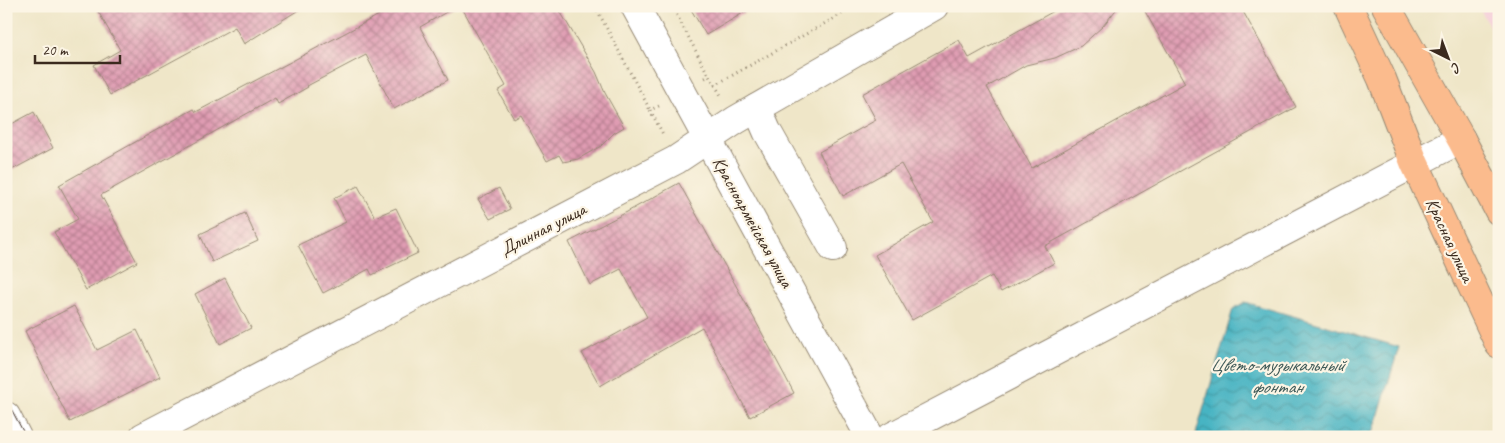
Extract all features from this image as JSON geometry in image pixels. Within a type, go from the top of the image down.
[{"type":"main road","name":"Красная улица","points":[[1348,6],[1382,79],[1414,162],[1499,344]]},
{"type":"main road","points":[[1386,6],[1462,139],[1499,211]]},
{"type":"street","name":"Красноармейская улица","points":[[635,6],[870,437]]},
{"type":"street","name":"Длинная улица","points":[[143,437],[676,160],[757,108],[934,6]]},
{"type":"street","points":[[757,108],[767,131],[832,248]]},
{"type":"street","points":[[891,437],[1414,162],[1462,139]]},
{"type":"street","points":[[6,416],[17,437]]},
{"type":"path","points":[[595,6],[676,160]]},
{"type":"path","points":[[672,6],[715,84],[856,6]]},
{"type":"path","points":[[650,110],[710,76]]},
{"type":"shaded area","points":[[1478,6],[1499,6],[1499,43]]},
{"type":"water","name":"Цвето-музыкальный фонтан","points":[[1245,302],[1399,347],[1372,437],[1195,437],[1233,309]]},
{"type":"building","points":[[95,6],[305,6],[244,44],[235,27],[110,95],[94,65],[120,50]]},
{"type":"building","points":[[396,6],[457,6],[420,27],[448,80],[394,109],[366,55],[307,86],[278,104],[275,98],[101,195],[137,262],[86,290],[54,232],[78,219],[59,185],[194,109],[196,112]]},
{"type":"building","points":[[461,6],[557,6],[596,72],[605,93],[624,127],[614,133],[601,146],[578,159],[563,162],[559,155],[547,161],[521,115],[514,119],[498,91],[506,86]]},
{"type":"building","points":[[689,6],[755,6],[706,35]]},
{"type":"building","points":[[1063,6],[1119,6],[1103,26],[1081,46],[1055,58],[1026,65],[987,87],[1032,168],[1185,83],[1142,6],[1240,6],[1296,107],[1045,246],[1054,263],[1001,292],[992,276],[912,320],[875,255],[933,222],[901,164],[843,196],[819,152],[876,120],[862,94],[959,40],[969,58]]},
{"type":"building","points":[[34,112],[53,148],[6,173],[6,127]]},
{"type":"building","points":[[679,183],[794,393],[750,417],[702,327],[600,386],[582,353],[647,317],[621,269],[590,285],[569,242]]},
{"type":"building","points":[[358,186],[375,217],[396,208],[418,253],[372,275],[369,269],[323,293],[298,245],[346,222],[334,198]]},
{"type":"building","points":[[499,188],[510,209],[490,219],[478,199]]},
{"type":"building","points":[[245,213],[258,241],[212,262],[200,234]]},
{"type":"building","points":[[225,278],[251,328],[220,344],[195,294]]},
{"type":"building","points":[[74,306],[97,350],[137,330],[160,377],[70,422],[25,331]]},
{"type":"tram line","points":[[6,399],[26,437]]},
{"type":"tram line","points":[[6,431],[9,437]]}]
